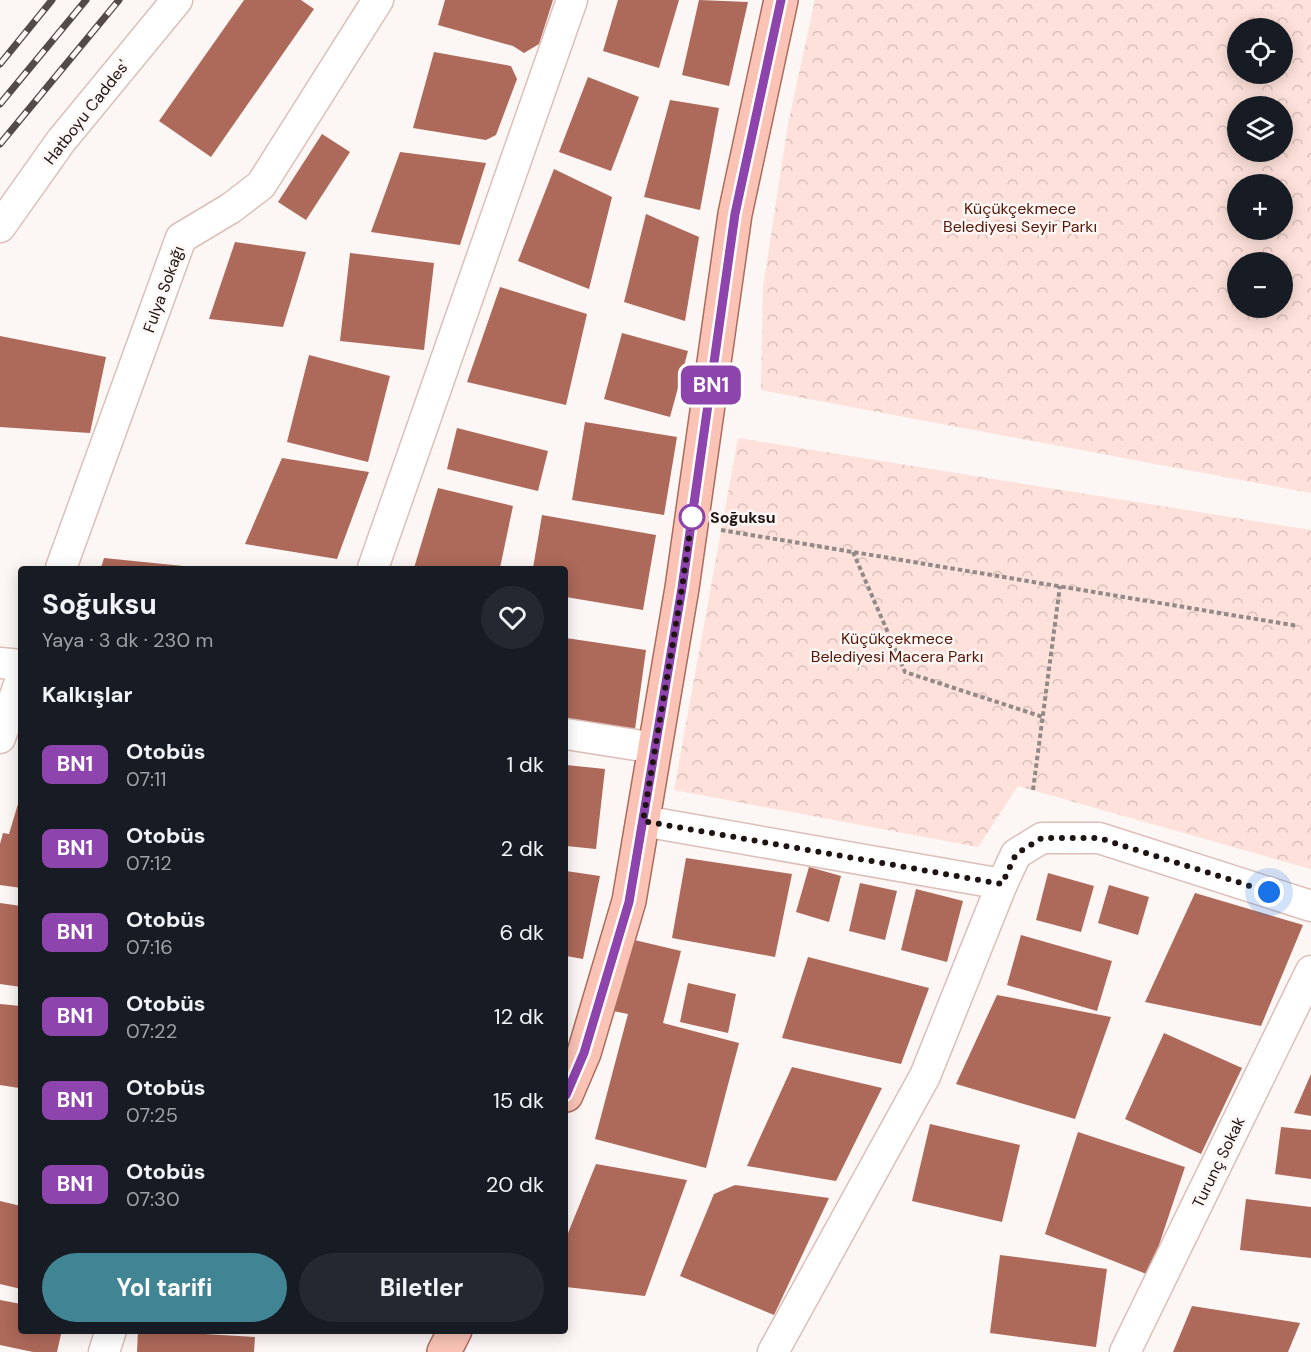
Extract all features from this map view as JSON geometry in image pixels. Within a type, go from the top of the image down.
[{"type":"main road","points":[[568,1090],[584,1053],[629,902],[692,523],[735,214],[781,0]]},
{"type":"main road","points":[[444,1352],[453,1334]]},
{"type":"street","name":"Hatboyu Caddes'","points":[[0,227],[61,141],[177,0]]},
{"type":"street","name":"Fulya Sokağı","points":[[62,566],[181,238],[231,208],[261,185],[378,0]]},
{"type":"street","points":[[374,566],[572,0]]},
{"type":"street","points":[[0,663],[18,665]]},
{"type":"street","points":[[0,738],[18,687]]},
{"type":"street","points":[[568,734],[655,748]]},
{"type":"street","points":[[643,821],[1002,884]]},
{"type":"street","points":[[773,1352],[924,1076],[1016,854],[1042,838],[1099,838],[1311,906]]},
{"type":"street","name":"Turunç Sokak","points":[[1125,1352],[1311,971]]},
{"type":"street","points":[[104,1352],[110,1334]]},
{"type":"path","points":[[692,523],[721,530],[1298,626]]},
{"type":"path","points":[[854,552],[905,672],[1042,717]]},
{"type":"path","points":[[1033,790],[1060,586]]},
{"type":"green space","name":"Küçükçekmece Belediyesi Seyir Parkı","points":[[815,0],[1311,0],[1311,493],[761,390],[763,288],[788,124]]},
{"type":"green space","name":"Küçükçekmece Belediyesi Macera Parkı","points":[[738,438],[1311,530],[1311,869],[1018,786],[978,847],[674,790]]},
{"type":"building","points":[[244,0],[301,0],[314,9],[211,157],[159,121]]},
{"type":"building","points":[[445,0],[553,0],[539,44],[524,53],[513,46],[438,25]]},
{"type":"building","points":[[618,0],[679,0],[659,68],[603,51]]},
{"type":"building","points":[[699,0],[748,2],[729,86],[682,75]]},
{"type":"building","points":[[434,52],[511,66],[517,79],[496,135],[486,140],[413,128]]},
{"type":"building","points":[[588,77],[639,97],[611,171],[559,152]]},
{"type":"building","points":[[670,100],[719,108],[700,210],[644,197]]},
{"type":"building","points":[[322,134],[350,152],[306,220],[278,202]]},
{"type":"building","points":[[400,152],[486,163],[460,245],[371,232]]},
{"type":"building","points":[[554,169],[612,197],[589,289],[518,261]]},
{"type":"building","points":[[646,214],[699,237],[685,321],[624,302]]},
{"type":"building","points":[[235,242],[306,252],[283,327],[209,319]]},
{"type":"building","points":[[350,253],[434,263],[424,350],[340,341]]},
{"type":"building","points":[[500,287],[587,314],[566,405],[467,382]]},
{"type":"building","points":[[622,333],[688,351],[670,417],[604,399]]},
{"type":"building","points":[[0,336],[106,357],[90,433],[0,427]]},
{"type":"building","points":[[309,355],[390,376],[368,462],[287,442]]},
{"type":"building","points":[[585,422],[677,437],[664,515],[572,500]]},
{"type":"building","points":[[457,428],[548,451],[538,491],[447,469]]},
{"type":"building","points":[[282,458],[369,472],[337,559],[245,544]]},
{"type":"building","points":[[438,488],[513,506],[500,566],[415,566]]},
{"type":"building","points":[[542,515],[656,535],[643,610],[568,597],[568,566],[533,566]]},
{"type":"building","points":[[104,558],[183,566],[102,566]]},
{"type":"building","points":[[568,638],[646,650],[635,729],[568,719]]},
{"type":"building","points":[[568,765],[605,769],[596,849],[568,846]]},
{"type":"building","points":[[18,804],[18,888],[0,885],[0,844],[3,833],[9,834]]},
{"type":"building","points":[[686,858],[792,874],[775,957],[672,938]]},
{"type":"building","points":[[809,867],[841,876],[829,922],[796,912]]},
{"type":"building","points":[[568,871],[600,876],[583,959],[568,956]]},
{"type":"building","points":[[1048,873],[1094,886],[1081,932],[1036,920]]},
{"type":"building","points":[[860,883],[897,891],[885,940],[849,931]]},
{"type":"building","points":[[1109,885],[1149,897],[1138,935],[1098,923]]},
{"type":"building","points":[[916,889],[963,901],[947,962],[901,950]]},
{"type":"building","points":[[1195,893],[1303,925],[1261,1026],[1145,1002]]},
{"type":"building","points":[[0,903],[18,906],[18,987],[0,984]]},
{"type":"building","points":[[1021,935],[1112,961],[1097,1011],[1007,985]]},
{"type":"building","points":[[630,939],[681,951],[663,1023],[739,1043],[706,1168],[595,1139],[628,1014],[613,1011]]},
{"type":"building","points":[[808,957],[929,988],[901,1064],[782,1038]]},
{"type":"building","points":[[688,983],[736,994],[728,1033],[680,1022]]},
{"type":"building","points":[[997,995],[1111,1017],[1075,1119],[956,1084]]},
{"type":"building","points":[[0,1004],[18,1006],[18,1088],[0,1085]]},
{"type":"building","points":[[1164,1033],[1242,1068],[1201,1154],[1125,1119]]},
{"type":"building","points":[[792,1067],[882,1088],[836,1181],[747,1166]]},
{"type":"building","points":[[1311,1074],[1311,1116],[1294,1113]]},
{"type":"building","points":[[930,1124],[1020,1145],[1002,1222],[912,1201]]},
{"type":"building","points":[[1281,1127],[1311,1130],[1311,1179],[1275,1174]]},
{"type":"building","points":[[1078,1132],[1185,1167],[1149,1275],[1045,1234]]},
{"type":"building","points":[[596,1164],[687,1180],[645,1296],[568,1287],[568,1233]]},
{"type":"building","points":[[735,1185],[829,1198],[774,1315],[680,1276],[714,1194]]},
{"type":"building","points":[[1246,1199],[1311,1207],[1311,1258],[1240,1250]]},
{"type":"building","points":[[0,1201],[18,1205],[18,1288],[0,1284]]},
{"type":"building","points":[[1000,1255],[1107,1269],[1096,1347],[990,1333]]},
{"type":"building","points":[[0,1300],[18,1303],[18,1334],[61,1334],[57,1352],[33,1352],[0,1345]]},
{"type":"building","points":[[1192,1306],[1300,1323],[1288,1352],[1173,1352]]},
{"type":"building","points":[[138,1334],[255,1337],[254,1352],[137,1352]]},
{"type":"railway","points":[[0,64],[52,0]]},
{"type":"railway","points":[[0,104],[86,0]]},
{"type":"railway","points":[[0,144],[119,0]]},
{"type":"bus line","name":"BN1","points":[[568,1090],[584,1053],[629,902],[682,588],[735,214],[781,0]]},
{"type":"place","name":"Soğuksu","points":[[692,517]]},
{"type":"route","points":[[692,517],[643,821],[1002,884],[1016,854],[1042,838],[1099,838],[1269,892]]}]
